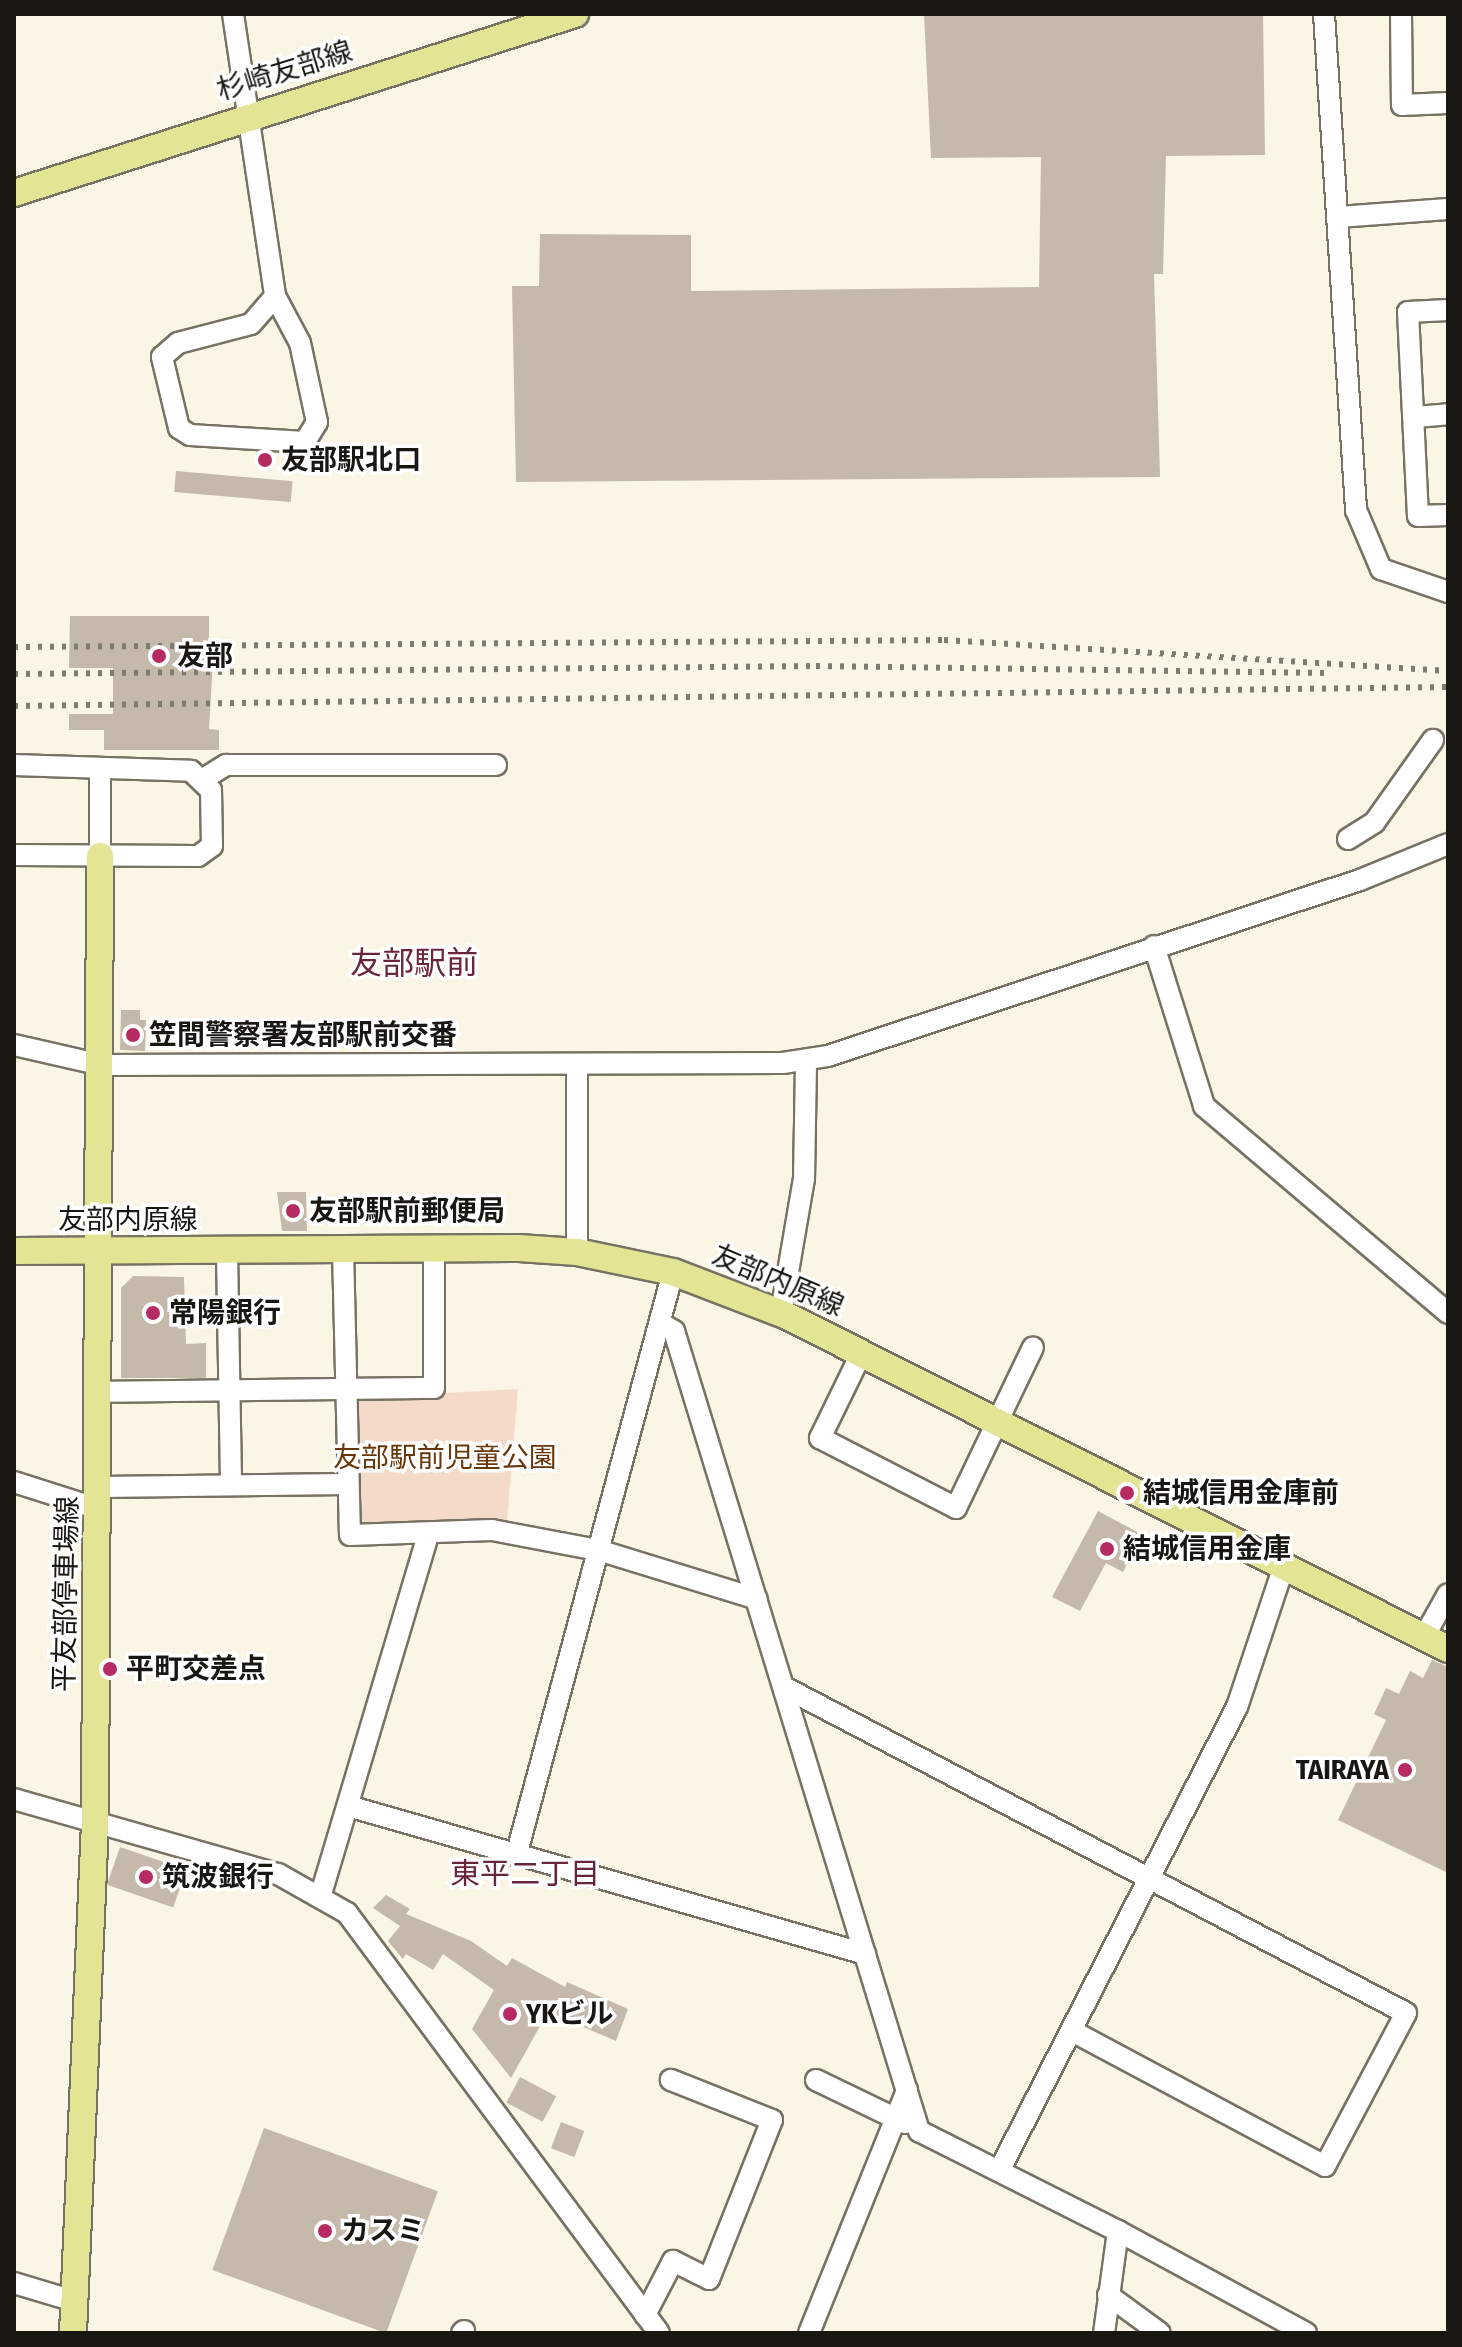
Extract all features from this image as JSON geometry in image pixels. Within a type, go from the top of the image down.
[{"type":"main road","name":"杉崎友部線","points":[[14,193],[575,14]]},
{"type":"main road","name":"平友部停車場線","points":[[73,2333],[95,1823],[100,1392],[100,856]]},
{"type":"main road","name":"友部内原線","points":[[14,1251],[227,1252],[434,1247],[577,1252],[673,1272],[781,1313],[862,1352],[1285,1563],[1448,1649]]},
{"type":"street","points":[[233,14],[275,296],[294,333],[317,408],[317,422],[305,442],[190,435],[169,408],[162,357],[178,343],[251,324],[294,333]]},
{"type":"street","points":[[1324,14],[1356,510],[1367,547],[1381,569],[1448,592]]},
{"type":"street","points":[[1401,14],[1402,105],[1448,103]]},
{"type":"street","points":[[1338,217],[1448,209]]},
{"type":"street","points":[[251,324],[275,296]]},
{"type":"street","points":[[1448,310],[1408,312],[1416,417],[1418,516],[1448,515]]},
{"type":"street","points":[[1416,417],[1448,414]]},
{"type":"street","points":[[1348,839],[1374,823],[1433,740]]},
{"type":"street","points":[[14,765],[85,764],[100,772],[191,771],[205,778],[211,790],[207,852],[14,855]]},
{"type":"street","points":[[205,778],[226,765],[496,765]]},
{"type":"street","points":[[100,772],[100,856]]},
{"type":"street","points":[[14,1045],[101,1065],[806,1060],[1360,880],[1448,844]]},
{"type":"street","points":[[1154,946],[1204,1106],[1448,1313]]},
{"type":"street","points":[[781,1313],[804,1179],[806,1060]]},
{"type":"street","points":[[577,1064],[577,1252]]},
{"type":"street","points":[[100,1392],[434,1388],[434,1247]]},
{"type":"street","points":[[343,1250],[350,1535],[492,1530],[598,1550],[757,1599]]},
{"type":"street","points":[[227,1252],[232,1389],[231,1485]]},
{"type":"street","points":[[516,1856],[673,1272]]},
{"type":"street","points":[[660,1323],[674,1331],[919,2131]]},
{"type":"street","points":[[862,1352],[820,1438],[956,1508],[1033,1347]]},
{"type":"street","points":[[14,1482],[99,1498],[231,1485],[347,1484]]},
{"type":"street","points":[[321,1894],[428,1534]]},
{"type":"street","points":[[999,2171],[1237,1707],[1285,1563]]},
{"type":"street","points":[[1424,1637],[1448,1594]]},
{"type":"street","points":[[784,1687],[1406,2013],[1325,2166],[1072,2031]]},
{"type":"street","points":[[14,1799],[278,1874],[321,1894],[364,1932],[659,2333]]},
{"type":"street","points":[[348,1806],[865,1954]]},
{"type":"street","points":[[645,2315],[673,2261],[709,2279],[772,2120],[671,2080]]},
{"type":"street","points":[[816,2080],[1118,2231],[1306,2333]]},
{"type":"street","points":[[809,2333],[907,2090]]},
{"type":"street","points":[[1104,2333],[1118,2231]]},
{"type":"street","points":[[14,2283],[74,2301]]},
{"type":"street","points":[[1108,2295],[1160,2333]]},
{"type":"green space","name":"友部駅前児童公園","points":[[518,1389],[507,1522],[359,1523],[355,1398]]},
{"type":"building","points":[[924,14],[1263,14],[1265,155],[1166,156],[1163,274],[1154,274],[1160,477],[516,482],[512,286],[539,286],[540,234],[691,235],[691,291],[1039,287],[1041,157],[931,158]]},
{"type":"building","points":[[176,471],[293,481],[291,502],[174,492]]},
{"type":"building","points":[[70,616],[209,616],[209,642],[214,642],[209,729],[219,730],[219,750],[104,750],[104,730],[69,730],[69,714],[113,714],[113,668],[69,668]]},
{"type":"building","name":"笠間警察署友部駅前交番","points":[[121,1010],[140,1010],[140,1020],[146,1020],[145,1051],[120,1050]]},
{"type":"building","points":[[277,1192],[306,1192],[307,1231],[282,1231]]},
{"type":"building","points":[[133,1276],[184,1277],[186,1344],[206,1343],[206,1378],[121,1378],[121,1288]]},
{"type":"building","name":"結城信用金庫","points":[[1098,1511],[1143,1535],[1123,1572],[1106,1563],[1080,1611],[1052,1597]]},
{"type":"building","name":"TAIRAYA","points":[[1432,1660],[1448,1667],[1448,1873],[1338,1820],[1386,1720],[1374,1714],[1386,1688],[1399,1694],[1410,1671],[1423,1678]]},
{"type":"building","name":"筑波銀行","points":[[120,1847],[186,1870],[173,1908],[107,1885]]},
{"type":"building","points":[[386,1895],[410,1909],[406,1914],[471,1941],[507,1966],[512,1958],[565,1987],[567,1982],[628,2009],[616,2041],[548,2012],[511,2078],[472,2029],[494,1990],[443,1954],[433,1970],[406,1954],[403,1959],[388,1941],[400,1926],[373,1908]]},
{"type":"building","points":[[520,2077],[556,2096],[543,2122],[506,2103]]},
{"type":"building","points":[[561,2122],[584,2131],[574,2157],[551,2148]]},
{"type":"building","name":"カスミ","points":[[264,2128],[438,2191],[386,2333],[212,2270]]},
{"type":"railway","points":[[14,647],[944,640],[1448,671]]},
{"type":"railway","points":[[14,674],[816,666],[1332,673]]},
{"type":"railway","points":[[14,706],[1448,687]]},
{"type":"place","name":"友部駅北口","points":[[265,460]]},
{"type":"place","name":"友部","points":[[159,656]]},
{"type":"place","name":"笠間警察署友部駅前交番","points":[[133,1035]]},
{"type":"place","name":"友部駅前郵便局","points":[[293,1211]]},
{"type":"place","name":"常陽銀行","points":[[153,1313]]},
{"type":"place","name":"結城信用金庫前","points":[[1127,1493]]},
{"type":"place","name":"結城信用金庫","points":[[1107,1549]]},
{"type":"place","name":"平町交差点","points":[[110,1669]]},
{"type":"place","name":"TAIRAYA","points":[[1405,1770]]},
{"type":"place","name":"筑波銀行","points":[[146,1877]]},
{"type":"place","name":"YKビル","points":[[510,2014]]},
{"type":"place","name":"カスミ","points":[[325,2231]]},
{"type":"district","name":"友部駅前","points":[[414,963]]},
{"type":"district","name":"東平二丁目","points":[[525,1874]]}]
